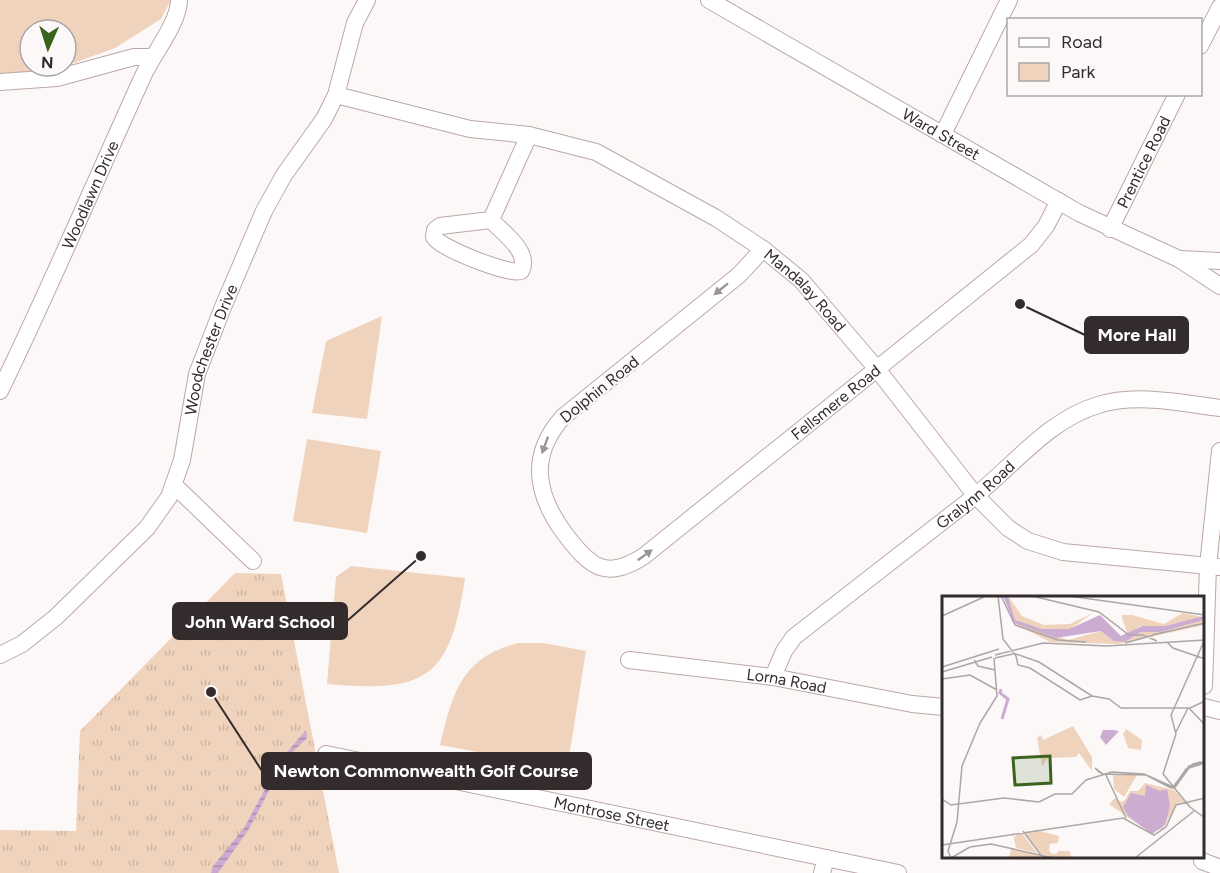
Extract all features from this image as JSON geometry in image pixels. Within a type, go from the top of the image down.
[{"type":"street","name":"Woodlawn Drive","points":[[0,391],[94,190],[152,57],[176,16],[179,0]]},
{"type":"street","name":"Woodchester Drive","points":[[0,655],[22,644],[56,617],[147,528],[175,486],[182,460],[197,374],[251,236],[276,188],[324,119],[336,95],[355,23],[367,0]]},
{"type":"street","name":"Ward Street","points":[[709,0],[1059,201],[1110,229],[1179,259],[1220,286]]},
{"type":"street","points":[[943,134],[1009,0]]},
{"type":"street","points":[[1202,42],[1220,7]]},
{"type":"street","points":[[0,82],[57,78],[134,57],[152,57]]},
{"type":"street","name":"Mandalay Road","points":[[336,95],[470,129],[529,135],[596,152],[716,218],[763,249],[801,280],[877,369],[976,496],[1008,528],[1028,541],[1063,552],[1214,567]]},
{"type":"street","name":"Prentice Road","points":[[1110,229],[1176,96]]},
{"type":"street","points":[[491,220],[529,135]]},
{"type":"street","name":"Fellsmere Road","points":[[591,564],[615,569],[644,556],[1031,245],[1046,226],[1059,201]]},
{"type":"street","points":[[491,220],[522,253],[523,268],[519,272],[505,271],[448,248],[434,237],[435,230],[440,226],[491,220]]},
{"type":"street","name":"Dolphin Road","points":[[591,564],[554,518],[543,496],[541,460],[550,433],[563,417],[730,282],[763,249]]},
{"type":"street","name":"Ward Street","points":[[1179,259],[1220,261]]},
{"type":"street","name":"Gralynn Road","points":[[773,677],[784,651],[794,637],[976,496],[1037,441],[1095,406],[1138,400],[1220,408]]},
{"type":"street","points":[[1205,664],[1214,567],[1220,451]]},
{"type":"street","points":[[175,486],[253,561]]},
{"type":"street","name":"Lorna Road","points":[[628,660],[773,677],[912,704],[942,707]]},
{"type":"street","points":[[1205,706],[1220,711]]},
{"type":"street","name":"Montrose Street","points":[[326,754],[824,865],[898,873]]},
{"type":"street","points":[[1201,864],[1220,868]]},
{"type":"green space","points":[[0,0],[171,0],[161,19],[115,48],[78,62],[78,18],[18,18],[18,74],[0,73]]},
{"type":"green space","points":[[382,316],[367,419],[312,413],[326,341]]},
{"type":"green space","points":[[307,439],[381,451],[367,533],[293,521]]},
{"type":"green space","points":[[351,566],[465,578],[459,612],[451,638],[441,658],[428,672],[411,681],[389,685],[327,684],[336,577]]},
{"type":"green space","points":[[235,573],[281,574],[339,873],[0,873],[0,830],[76,831],[80,731]]},
{"type":"green space","points":[[306,603],[327,605],[325,631],[304,629]]},
{"type":"green space","points":[[518,643],[543,643],[586,651],[569,757],[553,766],[440,745],[455,693],[462,680],[484,658]]},
{"type":"shaded area","points":[[306,730],[307,738],[286,758],[249,829],[218,873],[211,873],[213,866],[244,828],[282,758]]},
{"type":"place","name":"More Hall","points":[[1020,304]]},
{"type":"place","name":"John Ward School","points":[[421,556]]},
{"type":"place","name":"Newton Commonwealth Golf Course","points":[[211,692]]}]
